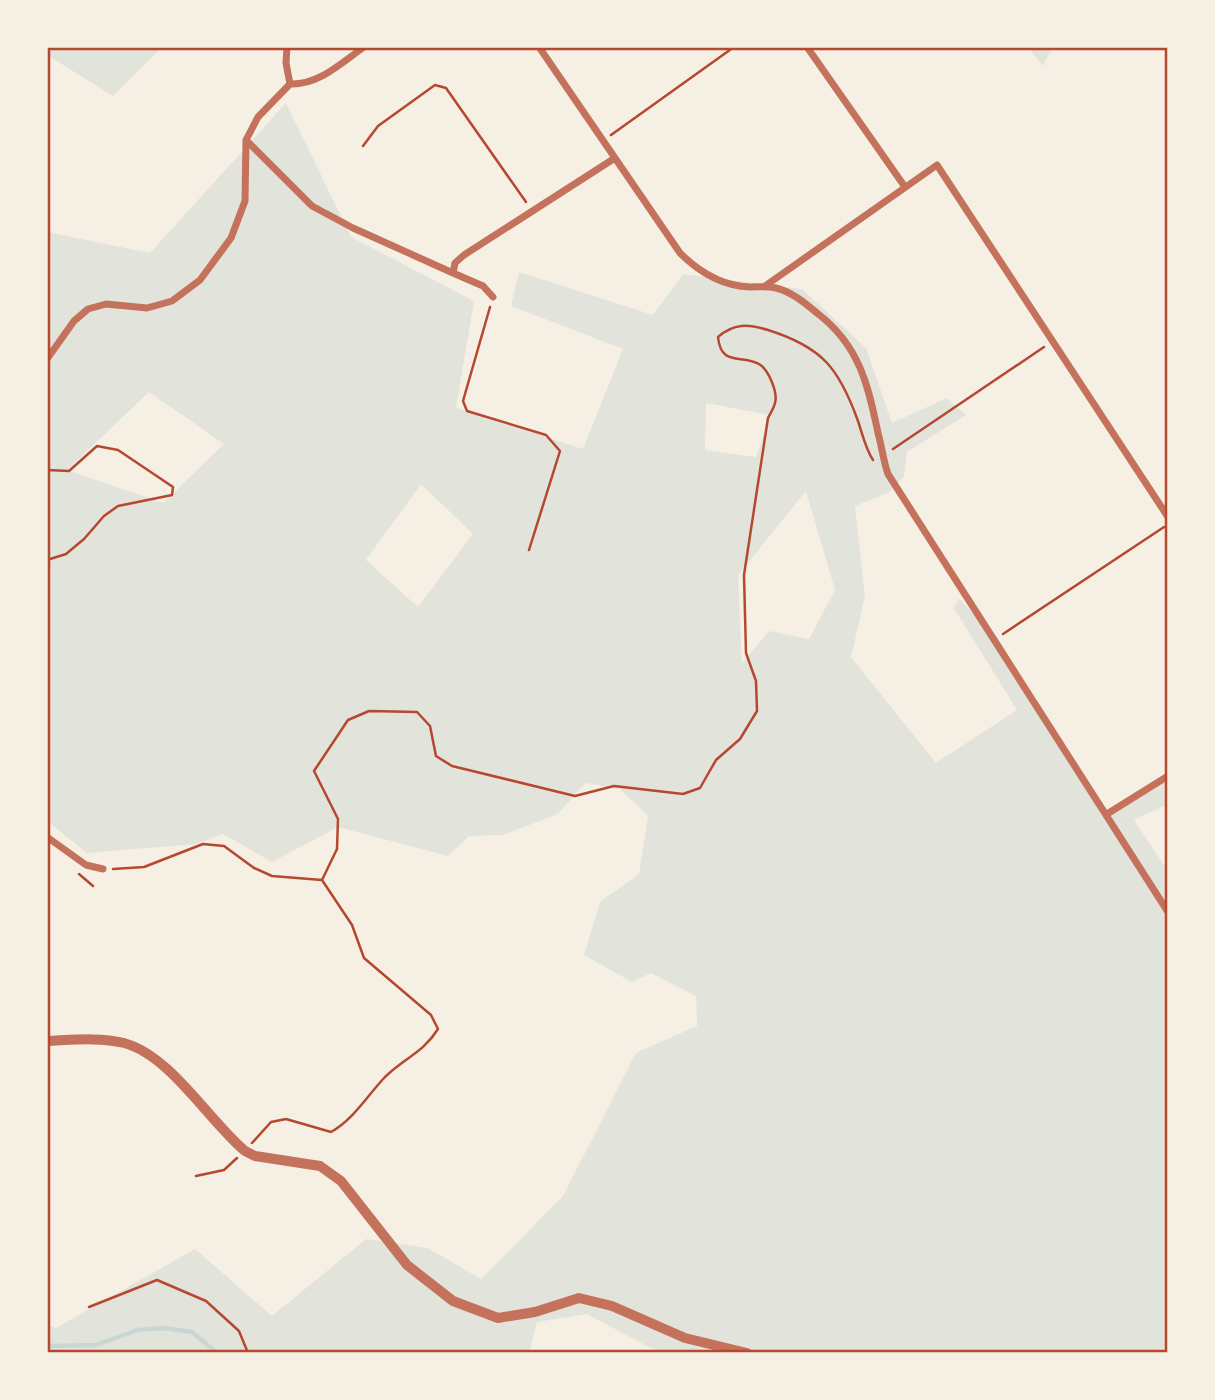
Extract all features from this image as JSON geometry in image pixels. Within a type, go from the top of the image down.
[{"type":"street","points":[[286,47],[290,84]]},
{"type":"street","points":[[47,359],[74,321],[88,309],[106,304],[146,308],[172,301],[200,280],[231,237],[245,201],[246,140],[258,117],[290,84],[304,85],[317,80],[364,47]]},
{"type":"street","points":[[539,47],[680,253],[694,267],[723,283],[781,290],[802,301],[832,324],[847,342],[859,362],[871,398],[882,460],[888,474],[1168,912]]},
{"type":"street","points":[[807,47],[905,187]]},
{"type":"street","points":[[246,140],[312,206],[353,228],[483,286],[492,298]]},
{"type":"street","points":[[453,273],[455,263],[464,255],[615,158]]},
{"type":"street","points":[[765,286],[937,165],[1168,517]]},
{"type":"street","points":[[1107,814],[1168,776]]},
{"type":"street","points":[[47,836],[86,865],[103,869]]},
{"type":"street","points":[[47,1041],[105,1040],[127,1044],[163,1065],[245,1151],[255,1157],[320,1166],[341,1181],[407,1265],[453,1301],[498,1318],[535,1312],[579,1298],[612,1306],[685,1338],[747,1353]]},
{"type":"path","points":[[603,141],[734,47]]},
{"type":"path","points":[[363,146],[378,126],[435,85],[446,88],[532,211]]},
{"type":"path","points":[[492,298],[463,401],[467,411],[546,435],[560,451],[529,550]]},
{"type":"path","points":[[322,880],[337,849],[338,819],[314,771],[348,720],[369,711],[416,712],[430,726],[436,756],[452,766],[575,796],[614,786],[683,794],[700,788],[716,760],[740,739],[757,711],[756,681],[747,653],[744,575],[768,418],[776,402],[770,378],[759,364],[728,358],[719,346],[718,337],[729,327],[754,326],[795,339],[830,365],[845,387],[872,460],[882,460],[901,442],[1052,341]]},
{"type":"path","points":[[47,470],[69,471],[97,446],[118,450],[173,487],[172,495],[118,506],[104,516],[84,539],[66,554],[47,560]]},
{"type":"path","points":[[994,640],[1168,524]]},
{"type":"path","points":[[103,869],[144,867],[203,844],[223,846],[254,868],[272,876],[322,880]]},
{"type":"path","points":[[196,1176],[224,1170],[271,1122],[286,1119],[331,1132],[346,1124],[387,1075],[429,1043],[438,1029],[432,1015],[364,958],[352,925],[322,880]]},
{"type":"path","points":[[89,1307],[157,1280],[206,1301],[239,1331],[248,1353]]},
{"type":"shaded area","points":[[47,47],[162,47],[113,96],[47,55]]},
{"type":"shaded area","points":[[1028,47],[1053,47],[1043,66]]},
{"type":"shaded area","points":[[286,103],[351,237],[474,301],[456,408],[583,449],[623,349],[511,306],[519,272],[653,315],[683,274],[802,289],[866,348],[892,423],[947,398],[966,415],[907,452],[904,476],[890,492],[855,506],[865,596],[851,657],[936,763],[1017,710],[954,608],[959,599],[998,638],[1102,816],[1168,776],[1168,804],[1134,820],[1168,871],[1168,1353],[660,1353],[587,1314],[537,1322],[529,1353],[47,1353],[47,1325],[56,1328],[195,1249],[272,1316],[366,1239],[428,1248],[481,1279],[563,1196],[636,1053],[697,1026],[696,996],[651,973],[632,982],[584,955],[600,902],[639,874],[648,816],[620,789],[585,783],[558,814],[503,835],[469,836],[448,856],[338,827],[272,862],[223,834],[196,844],[87,853],[47,821],[47,229],[52,233],[150,253]],"holes":[[[149,392],[224,444],[163,503],[67,470]],[[706,403],[770,415],[756,457],[705,450]],[[421,484],[473,534],[418,607],[366,560]],[[806,491],[835,590],[809,639],[769,631],[742,663],[738,575]]]},
{"type":"waterway","points":[[47,1346],[96,1345],[138,1330],[163,1328],[192,1332],[217,1353]]}]
